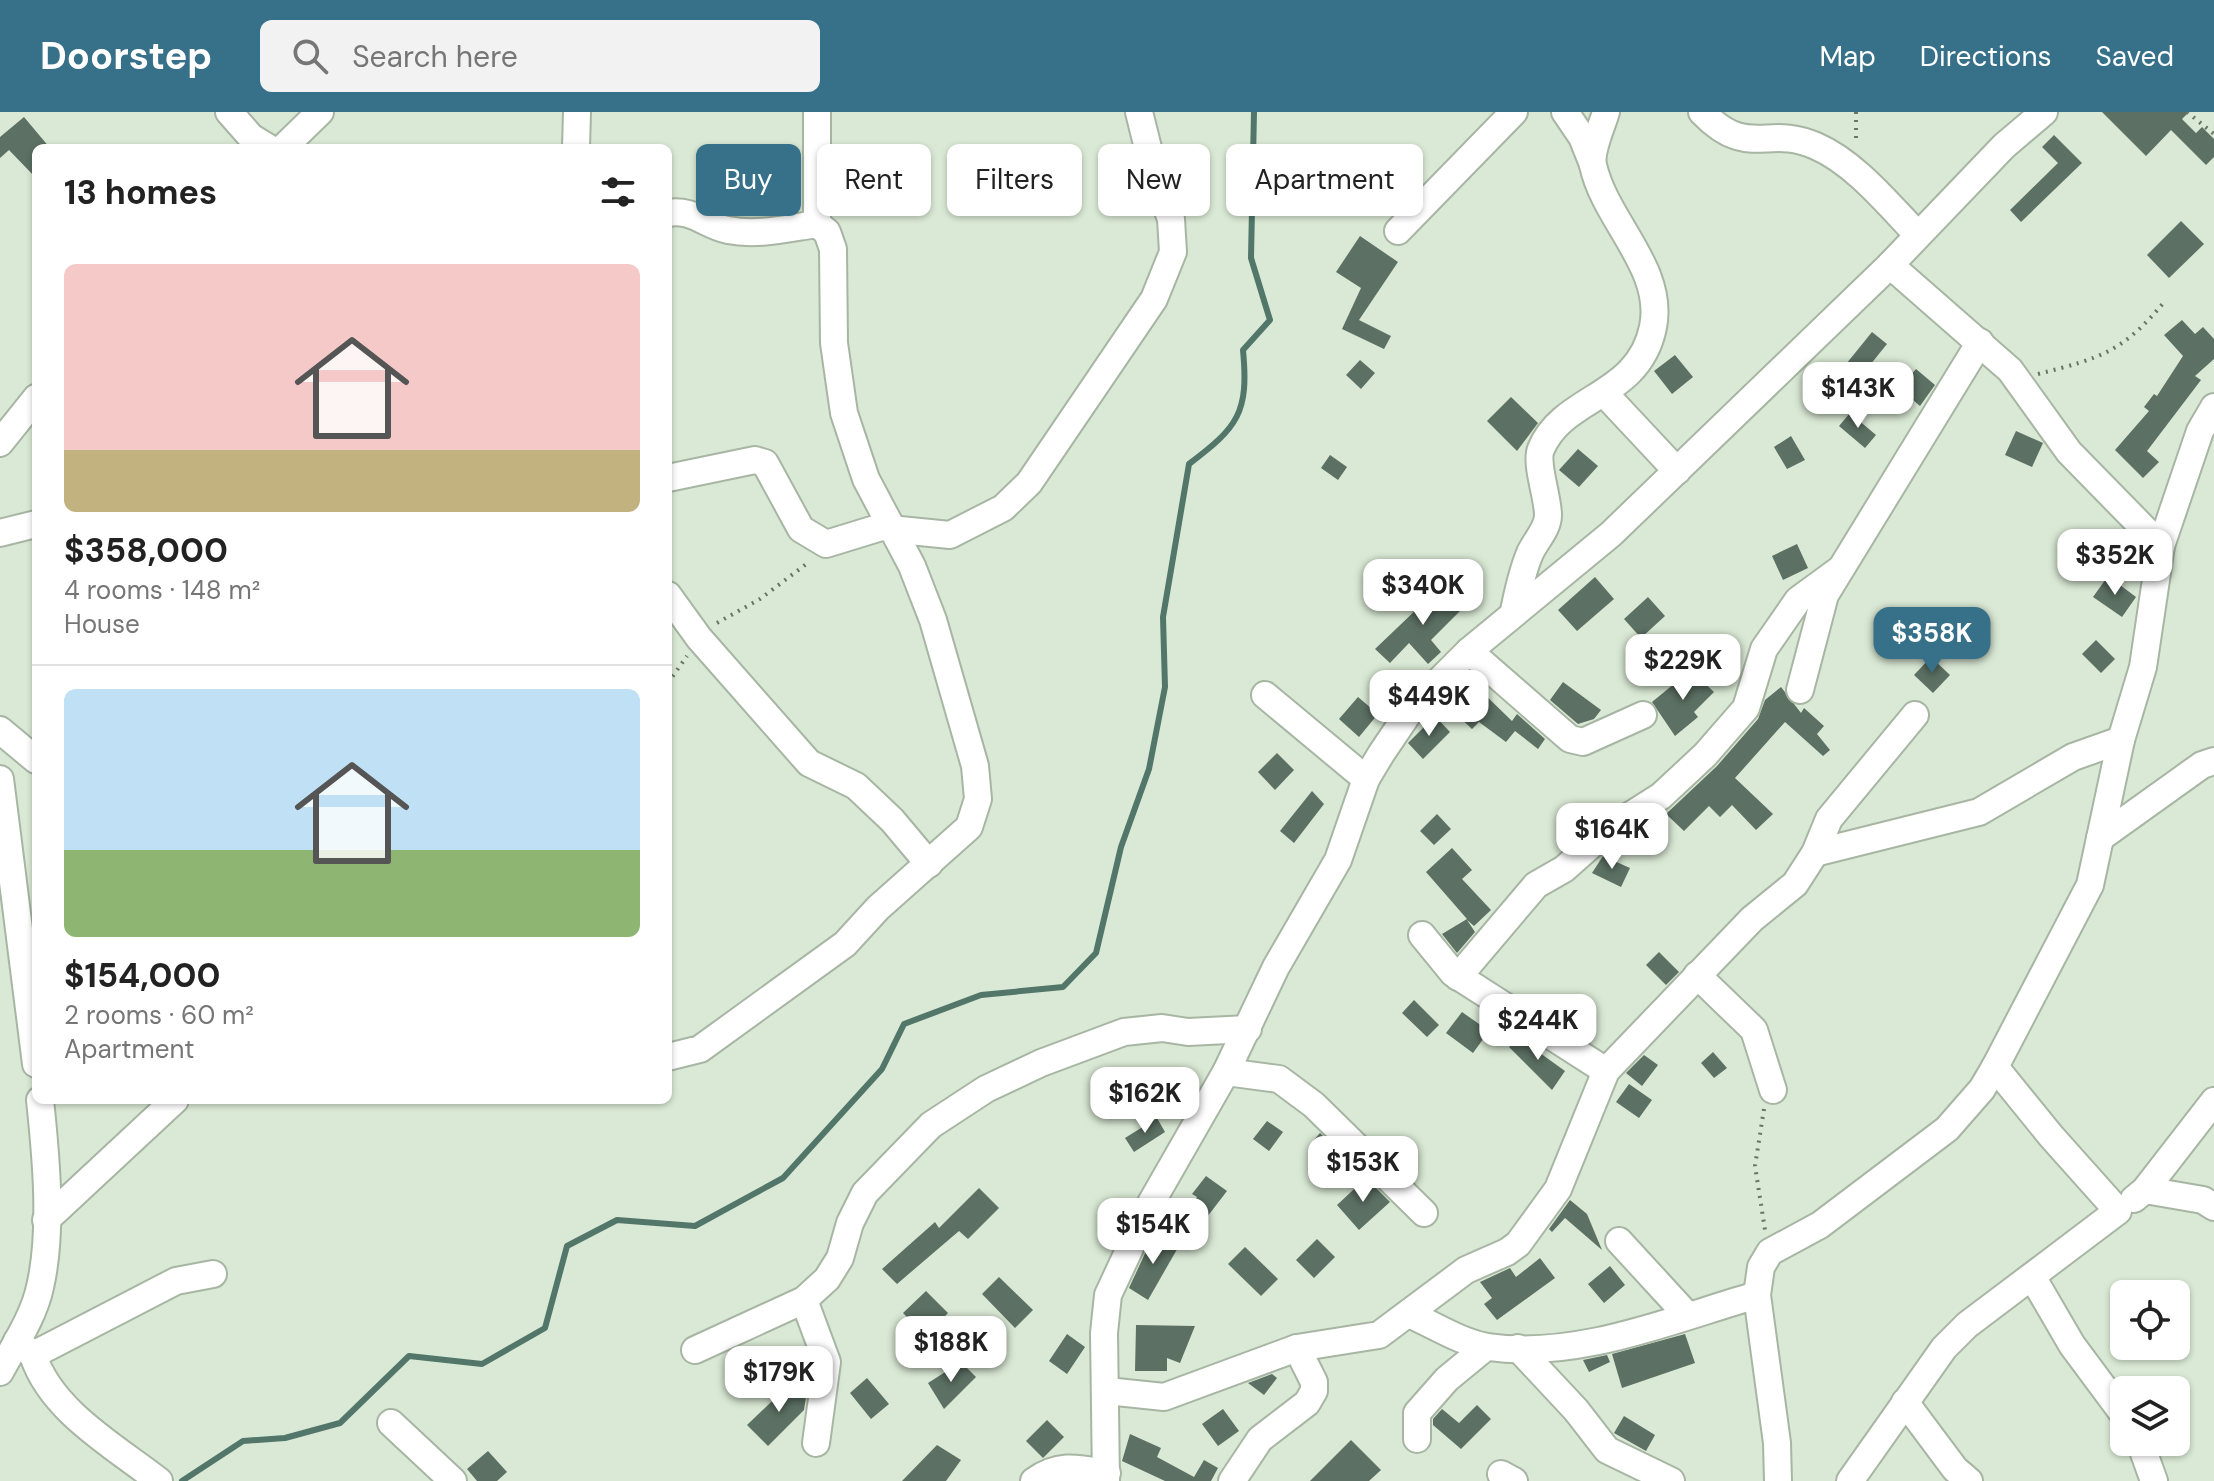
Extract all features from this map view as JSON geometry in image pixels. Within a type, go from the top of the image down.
[{"type":"street","points":[[229,112],[251,137],[262,144]]},
{"type":"street","points":[[287,144],[320,112]]},
{"type":"street","points":[[576,144],[577,112]]},
{"type":"street","points":[[817,112],[817,224]]},
{"type":"street","points":[[672,477],[755,460],[765,463],[801,529],[826,544],[889,527],[950,535],[1003,508],[1029,483],[1154,299],[1173,252],[1171,219],[1155,176],[1139,112]]},
{"type":"street","points":[[1398,231],[1514,112]]},
{"type":"street","points":[[1514,611],[1521,577],[1548,517],[1545,476],[1538,461],[1541,448],[1568,416],[1635,369],[1648,349],[1656,298],[1612,213],[1582,137],[1565,112]]},
{"type":"street","points":[[1592,162],[1606,112]]},
{"type":"street","points":[[1702,112],[1719,130],[1737,138],[1791,140],[1818,146],[1854,172],[1918,235]]},
{"type":"street","points":[[1034,1481],[1048,1471],[1068,1466],[1106,1477],[1104,1333],[1108,1295],[1151,1203],[1226,1072],[1276,967],[1338,860],[1366,779],[1412,708],[1514,611],[1611,534],[1890,265],[2033,116]]},
{"type":"street","points":[[672,213],[686,212],[725,230],[749,232],[817,224],[827,232],[833,249],[834,343],[844,413],[866,479],[912,566],[933,620],[957,698],[978,799],[969,827],[878,908],[845,944],[700,1049],[672,1056]]},
{"type":"street","points":[[1890,265],[1980,342],[2016,379],[2069,452],[2161,546]]},
{"type":"street","points":[[1800,690],[1821,607],[1839,570],[1980,342]]},
{"type":"street","points":[[1604,393],[1677,471]]},
{"type":"street","points":[[0,443],[32,403]]},
{"type":"street","points":[[1778,1481],[1777,1443],[1757,1295],[1761,1267],[1770,1252],[1820,1225],[1947,1129],[1982,1089],[1995,1067],[2090,885],[2121,740],[2143,667],[2161,546],[2200,431],[2214,407]]},
{"type":"street","points":[[0,533],[32,525]]},
{"type":"street","points":[[1458,977],[1536,885],[1564,869],[1609,829],[1661,796],[1705,755],[1746,708],[1764,649],[1798,600],[1839,570]]},
{"type":"street","points":[[672,602],[685,626],[809,763],[856,786],[892,820],[929,864]]},
{"type":"street","points":[[1469,651],[1570,739],[1583,742],[1643,715]]},
{"type":"street","points":[[1265,695],[1366,779]]},
{"type":"street","points":[[1107,1391],[1164,1397],[1297,1348],[1379,1335],[1466,1270],[1518,1244],[1558,1189],[1606,1071],[1752,919],[1795,884],[1815,853],[1829,819],[1915,715]]},
{"type":"street","points":[[0,730],[32,757]]},
{"type":"street","points":[[1815,853],[1979,812],[2073,757],[2121,740]]},
{"type":"street","points":[[2100,838],[2202,765],[2214,761]]},
{"type":"street","points":[[0,779],[32,1032]]},
{"type":"street","points":[[1422,935],[1458,977],[1606,1071]]},
{"type":"street","points":[[1697,975],[1754,1030],[1773,1090]]},
{"type":"street","points":[[695,1350],[804,1300],[827,1279],[840,1258],[850,1223],[865,1193],[931,1125],[986,1089],[1041,1063],[1124,1032],[1248,1029]]},
{"type":"street","points":[[1995,1067],[2118,1211]]},
{"type":"street","points":[[1226,1072],[1279,1079],[1314,1105],[1424,1213]]},
{"type":"street","points":[[1862,1476],[1920,1378],[1967,1325],[2033,1278],[2145,1190],[2214,1101]]},
{"type":"street","points":[[40,1104],[46,1220],[40,1288],[25,1348],[55,1397],[159,1481]]},
{"type":"street","points":[[46,1220],[171,1104]]},
{"type":"street","points":[[2145,1190],[2203,1200],[2214,1207]]},
{"type":"street","points":[[1619,1241],[1687,1315]]},
{"type":"street","points":[[0,1372],[25,1348],[176,1281],[213,1274]]},
{"type":"street","points":[[2033,1278],[2072,1345],[2110,1396]]},
{"type":"street","points":[[1409,1314],[1486,1347],[1518,1348],[1603,1340],[1757,1295]]},
{"type":"street","points":[[804,1300],[827,1362],[816,1443]]},
{"type":"street","points":[[1417,1439],[1417,1413],[1447,1379],[1486,1347]]},
{"type":"street","points":[[1232,1481],[1260,1439],[1307,1403],[1314,1391],[1314,1382],[1297,1348]]},
{"type":"street","points":[[1518,1348],[1576,1410],[1607,1450],[1671,1481]]},
{"type":"street","points":[[1905,1402],[1955,1469],[1969,1481]]},
{"type":"street","points":[[391,1423],[453,1481]]},
{"type":"street","points":[[2145,1456],[2154,1481]]},
{"type":"path","points":[[2187,112],[2214,134]]},
{"type":"path","points":[[2016,379],[2115,350],[2141,330],[2165,301]]},
{"type":"path","points":[[672,670],[685,626],[721,619],[760,599],[805,563],[819,558]]},
{"type":"path","points":[[1770,1252],[1755,1166],[1763,1111],[1773,1090]]},
{"type":"building","points":[[2102,112],[2189,112],[2182,119],[2196,133],[2202,127],[2214,139],[2214,157],[2206,165],[2171,130],[2146,156]]},
{"type":"building","points":[[24,117],[47,144],[32,144],[32,174],[9,150],[0,158],[0,137]]},
{"type":"building","points":[[2054,135],[2082,163],[2021,222],[2010,210],[2058,163],[2042,147]]},
{"type":"building","points":[[2181,221],[2204,244],[2169,278],[2147,255]]},
{"type":"building","points":[[1360,236],[1398,262],[1359,320],[1391,336],[1384,349],[1342,329],[1361,288],[1336,272]]},
{"type":"building","points":[[2182,320],[2195,334],[2203,327],[2214,339],[2214,359],[2195,376],[2201,380],[2147,451],[2159,462],[2143,478],[2115,450],[2149,411],[2144,407],[2154,394],[2157,396],[2183,356],[2164,335]]},
{"type":"building","points":[[1872,332],[1887,344],[1853,386],[1838,374]]},
{"type":"building","points":[[1675,355],[1693,377],[1672,394],[1654,371]]},
{"type":"building","points":[[1360,360],[1375,373],[1361,389],[1346,375]]},
{"type":"building","points":[[1916,369],[1935,385],[1920,406],[1899,388]]},
{"type":"building","points":[[1511,397],[1538,423],[1517,451],[1487,421]]},
{"type":"building","points":[[1850,413],[1876,435],[1865,448],[1839,426]]},
{"type":"building","points":[[2016,431],[2043,443],[2032,467],[2005,455]]},
{"type":"building","points":[[1791,436],[1805,460],[1787,469],[1774,447]]},
{"type":"building","points":[[1578,449],[1598,466],[1579,487],[1559,470]]},
{"type":"building","points":[[1330,455],[1347,467],[1338,480],[1321,468]]},
{"type":"building","points":[[1797,544],[1808,568],[1783,580],[1772,556]]},
{"type":"building","points":[[2108,576],[2136,597],[2122,617],[2093,597]]},
{"type":"building","points":[[1595,577],[1614,599],[1577,631],[1558,610]]},
{"type":"building","points":[[1442,585],[1464,607],[1431,640],[1441,652],[1428,664],[1409,643],[1390,663],[1375,649]]},
{"type":"building","points":[[1648,597],[1665,616],[1641,638],[1624,619]]},
{"type":"building","points":[[2096,640],[2115,659],[2101,673],[2082,654]]},
{"type":"building","points":[[1931,657],[1950,675],[1933,693],[1914,675]]},
{"type":"building","points":[[1691,670],[1714,692],[1694,712],[1698,717],[1675,736],[1652,702]]},
{"type":"building","points":[[1563,682],[1601,710],[1594,719],[1578,724],[1550,700]]},
{"type":"building","points":[[1781,687],[1801,713],[1804,708],[1824,726],[1817,734],[1830,750],[1823,756],[1785,722],[1735,778],[1773,814],[1756,830],[1732,805],[1720,817],[1709,806],[1684,831],[1666,814],[1717,766],[1758,719],[1765,700]]},
{"type":"building","points":[[1480,690],[1512,721],[1517,714],[1545,739],[1538,749],[1515,731],[1506,742],[1479,722],[1472,729],[1457,715]]},
{"type":"building","points":[[1358,697],[1378,714],[1359,737],[1339,719]]},
{"type":"building","points":[[1435,716],[1450,732],[1423,759],[1408,743]]},
{"type":"building","points":[[1277,753],[1294,770],[1275,790],[1258,772]]},
{"type":"building","points":[[1312,791],[1324,804],[1294,843],[1280,831]]},
{"type":"building","points":[[1437,814],[1451,829],[1434,845],[1420,831]]},
{"type":"building","points":[[1452,848],[1472,870],[1462,879],[1491,910],[1474,926],[1467,920],[1475,932],[1457,953],[1442,934],[1467,919],[1426,872]]},
{"type":"building","points":[[1603,856],[1630,868],[1621,887],[1592,873]]},
{"type":"building","points":[[1659,952],[1679,972],[1666,985],[1646,965]]},
{"type":"building","points":[[1414,1000],[1439,1025],[1427,1037],[1402,1013]]},
{"type":"building","points":[[1462,1012],[1489,1031],[1473,1053],[1446,1033]]},
{"type":"building","points":[[1521,1036],[1543,1050],[1540,1053],[1565,1071],[1552,1090],[1509,1047]]},
{"type":"building","points":[[1713,1052],[1727,1068],[1714,1078],[1701,1063]]},
{"type":"building","points":[[1644,1055],[1658,1065],[1642,1086],[1626,1073]]},
{"type":"building","points":[[1629,1084],[1652,1100],[1639,1118],[1616,1102]]},
{"type":"building","points":[[1157,1118],[1165,1132],[1134,1152],[1125,1138]]},
{"type":"building","points":[[1267,1121],[1283,1132],[1269,1151],[1253,1139]]},
{"type":"building","points":[[1320,1133],[1341,1154],[1335,1161],[1312,1142]]},
{"type":"building","points":[[1206,1176],[1227,1191],[1194,1234],[1180,1226],[1197,1197],[1192,1194]]},
{"type":"building","points":[[1366,1178],[1390,1202],[1359,1230],[1337,1205]]},
{"type":"building","points":[[979,1188],[999,1208],[968,1239],[959,1231],[897,1284],[882,1269],[935,1222],[939,1228]]},
{"type":"building","points":[[1570,1200],[1587,1214],[1602,1250],[1565,1218],[1552,1232],[1549,1229]]},
{"type":"building","points":[[1154,1234],[1180,1244],[1148,1300],[1129,1288]]},
{"type":"building","points":[[1317,1239],[1335,1257],[1314,1278],[1296,1260]]},
{"type":"building","points":[[1245,1247],[1278,1279],[1261,1296],[1228,1264]]},
{"type":"building","points":[[1540,1258],[1555,1278],[1497,1320],[1484,1304],[1492,1298],[1480,1282],[1510,1268],[1516,1277]]},
{"type":"building","points":[[1610,1266],[1625,1285],[1604,1303],[1588,1284]]},
{"type":"building","points":[[999,1277],[1033,1310],[1015,1328],[982,1294]]},
{"type":"building","points":[[926,1291],[948,1313],[926,1336],[903,1313]]},
{"type":"building","points":[[1136,1325],[1195,1326],[1180,1363],[1167,1358],[1167,1371],[1135,1371]]},
{"type":"building","points":[[1067,1334],[1085,1347],[1067,1374],[1049,1361]]},
{"type":"building","points":[[1685,1334],[1695,1363],[1622,1388],[1612,1354]]},
{"type":"building","points":[[1607,1355],[1610,1362],[1589,1372],[1583,1360]]},
{"type":"building","points":[[961,1362],[976,1377],[944,1409],[928,1383]]},
{"type":"building","points":[[1272,1374],[1277,1378],[1264,1395],[1248,1383]]},
{"type":"building","points":[[867,1378],[889,1404],[871,1419],[850,1393]]},
{"type":"building","points":[[792,1382],[806,1397],[804,1410],[768,1446],[747,1425]]},
{"type":"building","points":[[1477,1405],[1491,1419],[1461,1449],[1433,1425],[1433,1419],[1442,1409],[1459,1423]]},
{"type":"building","points":[[1223,1409],[1239,1431],[1218,1446],[1202,1424]]},
{"type":"building","points":[[1624,1416],[1655,1435],[1646,1451],[1614,1433]]},
{"type":"building","points":[[1047,1420],[1064,1437],[1043,1458],[1026,1441]]},
{"type":"building","points":[[1130,1434],[1161,1448],[1157,1457],[1194,1477],[1204,1460],[1218,1468],[1211,1481],[1165,1481],[1122,1461]]},
{"type":"building","points":[[1351,1440],[1381,1470],[1369,1481],[1310,1481]]},
{"type":"building","points":[[937,1445],[961,1460],[946,1481],[902,1481]]},
{"type":"building","points":[[488,1451],[507,1472],[497,1481],[477,1481],[467,1469]]},
{"type":"waterway","points":[[182,1481],[243,1441],[285,1438],[340,1423],[409,1356],[482,1364],[545,1328],[567,1246],[617,1220],[695,1226],[783,1178],[882,1069],[904,1024],[981,995],[1063,987],[1096,953],[1121,847],[1149,769],[1165,687],[1163,617],[1189,464],[1219,439],[1237,417],[1244,389],[1243,350],[1270,320],[1251,258],[1254,112]]}]
